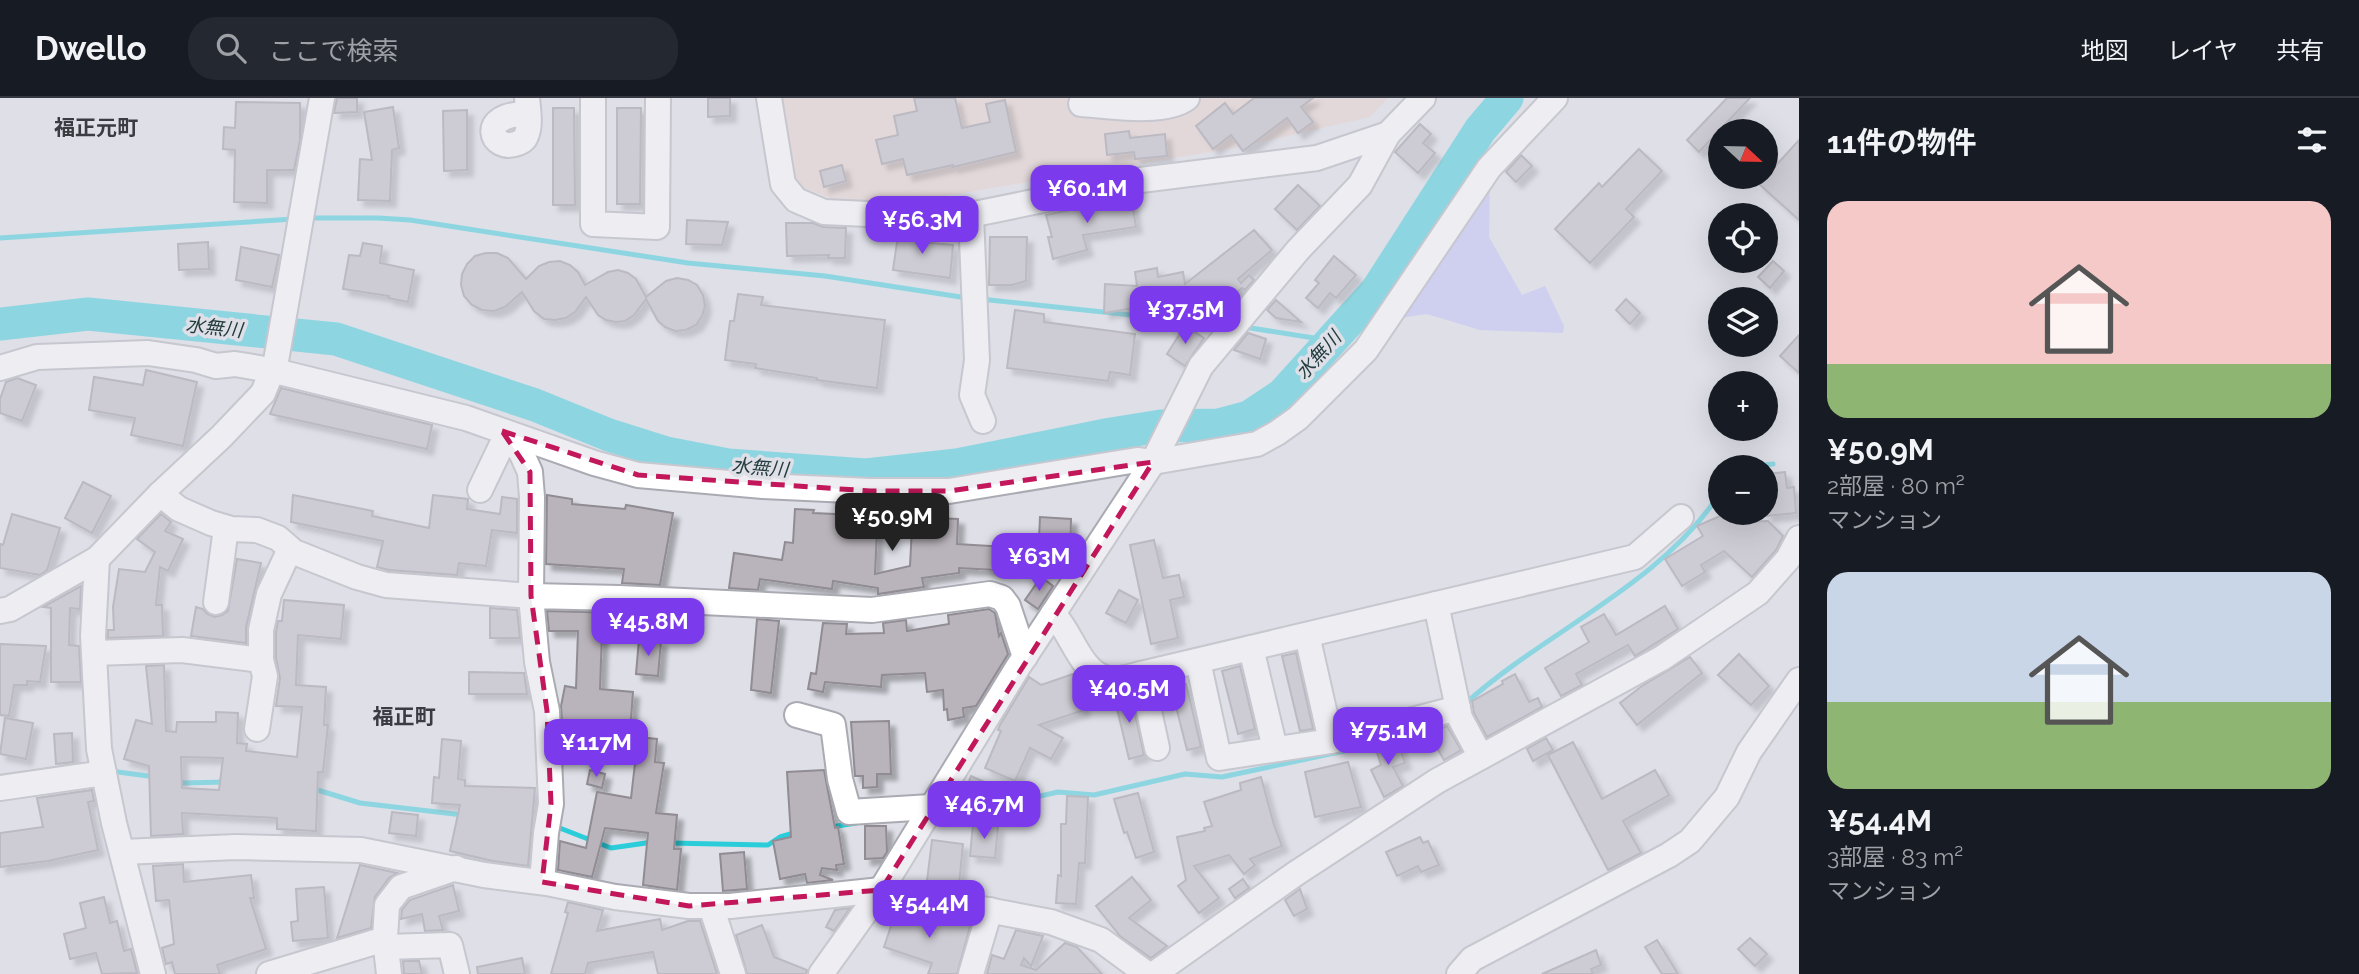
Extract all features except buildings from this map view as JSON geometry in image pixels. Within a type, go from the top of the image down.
[{"type":"street","points":[[0,611],[10,609],[97,559],[263,393],[274,365],[286,307],[323,98]]},
{"type":"street","points":[[593,98],[593,224],[657,227],[658,98]]},
{"type":"street","points":[[769,98],[783,184],[796,200],[824,212],[955,218],[1142,180],[1317,158],[1388,134]]},
{"type":"street","points":[[1081,104],[1142,107],[1179,104],[1187,98]]},
{"type":"street","points":[[821,974],[881,890],[1025,657],[1157,456],[1201,366],[1298,250],[1360,186],[1388,134],[1423,98]]},
{"type":"street","points":[[0,368],[37,357],[148,353],[196,360],[216,366],[274,365],[466,418],[594,463],[638,475],[790,488],[949,491],[1157,456],[1257,444],[1298,418],[1366,350],[1489,168],[1555,98]]},
{"type":"street","points":[[971,215],[977,360],[972,395],[983,421]]},
{"type":"street","points":[[480,490],[504,433]]},
{"type":"street","points":[[504,433],[521,452],[530,471],[531,596],[537,663],[547,711],[548,825],[542,883]]},
{"type":"street","points":[[160,494],[179,509],[226,528],[257,530],[278,538],[290,549],[357,577],[386,585],[531,596],[633,598],[872,610],[990,594],[1002,598],[1008,606],[1025,657]]},
{"type":"street","points":[[1053,614],[1062,623],[1090,669],[1109,679],[1198,661],[1635,557],[1681,517]]},
{"type":"street","points":[[216,603],[226,528]]},
{"type":"street","points":[[1154,974],[1295,874],[1437,781],[1662,658],[1758,593],[1788,559],[1799,538]]},
{"type":"street","points":[[257,729],[265,676],[261,660],[261,631],[269,594],[290,549]]},
{"type":"street","points":[[97,559],[94,653],[99,749],[114,823],[153,974]]},
{"type":"street","points":[[1436,604],[1460,718],[1481,757]]},
{"type":"street","points":[[1307,635],[1331,741]]},
{"type":"street","points":[[1251,648],[1275,749]]},
{"type":"street","points":[[94,653],[182,650],[261,660]]},
{"type":"street","points":[[1198,661],[1219,758],[1331,741],[1458,708]]},
{"type":"street","points":[[1141,674],[1157,748]]},
{"type":"street","points":[[1459,974],[1472,959],[1669,855],[1690,841],[1727,797],[1749,752],[1799,680]]},
{"type":"street","points":[[797,715],[833,725],[840,779],[849,813],[931,807]]},
{"type":"street","points":[[0,788],[104,773]]},
{"type":"street","points":[[122,852],[236,847],[361,850],[484,875],[615,897],[689,906],[766,903],[881,890],[1051,922],[1101,940],[1147,974]]},
{"type":"street","points":[[389,974],[386,943],[387,905],[392,896],[401,887],[456,868]]},
{"type":"street","points":[[711,906],[733,974]]},
{"type":"street","points":[[971,974],[990,910]]},
{"type":"street","points":[[270,974],[386,943],[450,945],[457,974]]},
{"type":"highlighted area","points":[[502,431],[638,475],[870,491],[949,491],[1153,462],[881,890],[689,906],[542,882],[551,804],[547,711],[531,596],[530,472]]},
{"type":"shaded area","points":[[781,98],[1388,98],[1370,117],[1240,147],[908,202],[835,200],[802,187],[787,169]]},
{"type":"shaded area","points":[[1490,175],[1489,237],[1522,295],[1545,286],[1564,326],[1563,333],[1480,330],[1427,314],[1399,318]]},
{"type":"waterway","name":"水無川","points":[[0,324],[88,314],[336,339],[535,405],[609,435],[666,453],[728,465],[866,475],[957,465],[1161,426],[1219,425],[1249,417],[1282,395],[1377,290],[1480,130],[1507,98]]},
{"type":"waterway","points":[[307,218],[410,220],[688,263],[825,276],[967,298]]},
{"type":"waterway","points":[[0,238],[294,219]]},
{"type":"waterway","points":[[980,299],[1225,325]]},
{"type":"waterway","points":[[1244,327],[1333,341]]},
{"type":"waterway","points":[[1465,704],[1530,653],[1634,581],[1666,555],[1708,509]]},
{"type":"waterway","points":[[935,820],[1058,792],[1094,795],[1185,774],[1222,777],[1358,748],[1421,729]]},
{"type":"waterway","points":[[110,771],[156,777]]},
{"type":"waterway","points":[[175,781],[225,782]]},
{"type":"waterway","points":[[311,788],[360,803],[463,815]]},
{"type":"waterway","points":[[831,827],[856,823]]},
{"type":"waterway","points":[[552,825],[611,848],[653,842]]},
{"type":"waterway","points":[[670,843],[768,845],[780,837],[797,832]]},
{"type":"district","name":"福正元町","points":[[96,127]]},
{"type":"district","name":"福正町","points":[[404,716]]}]
